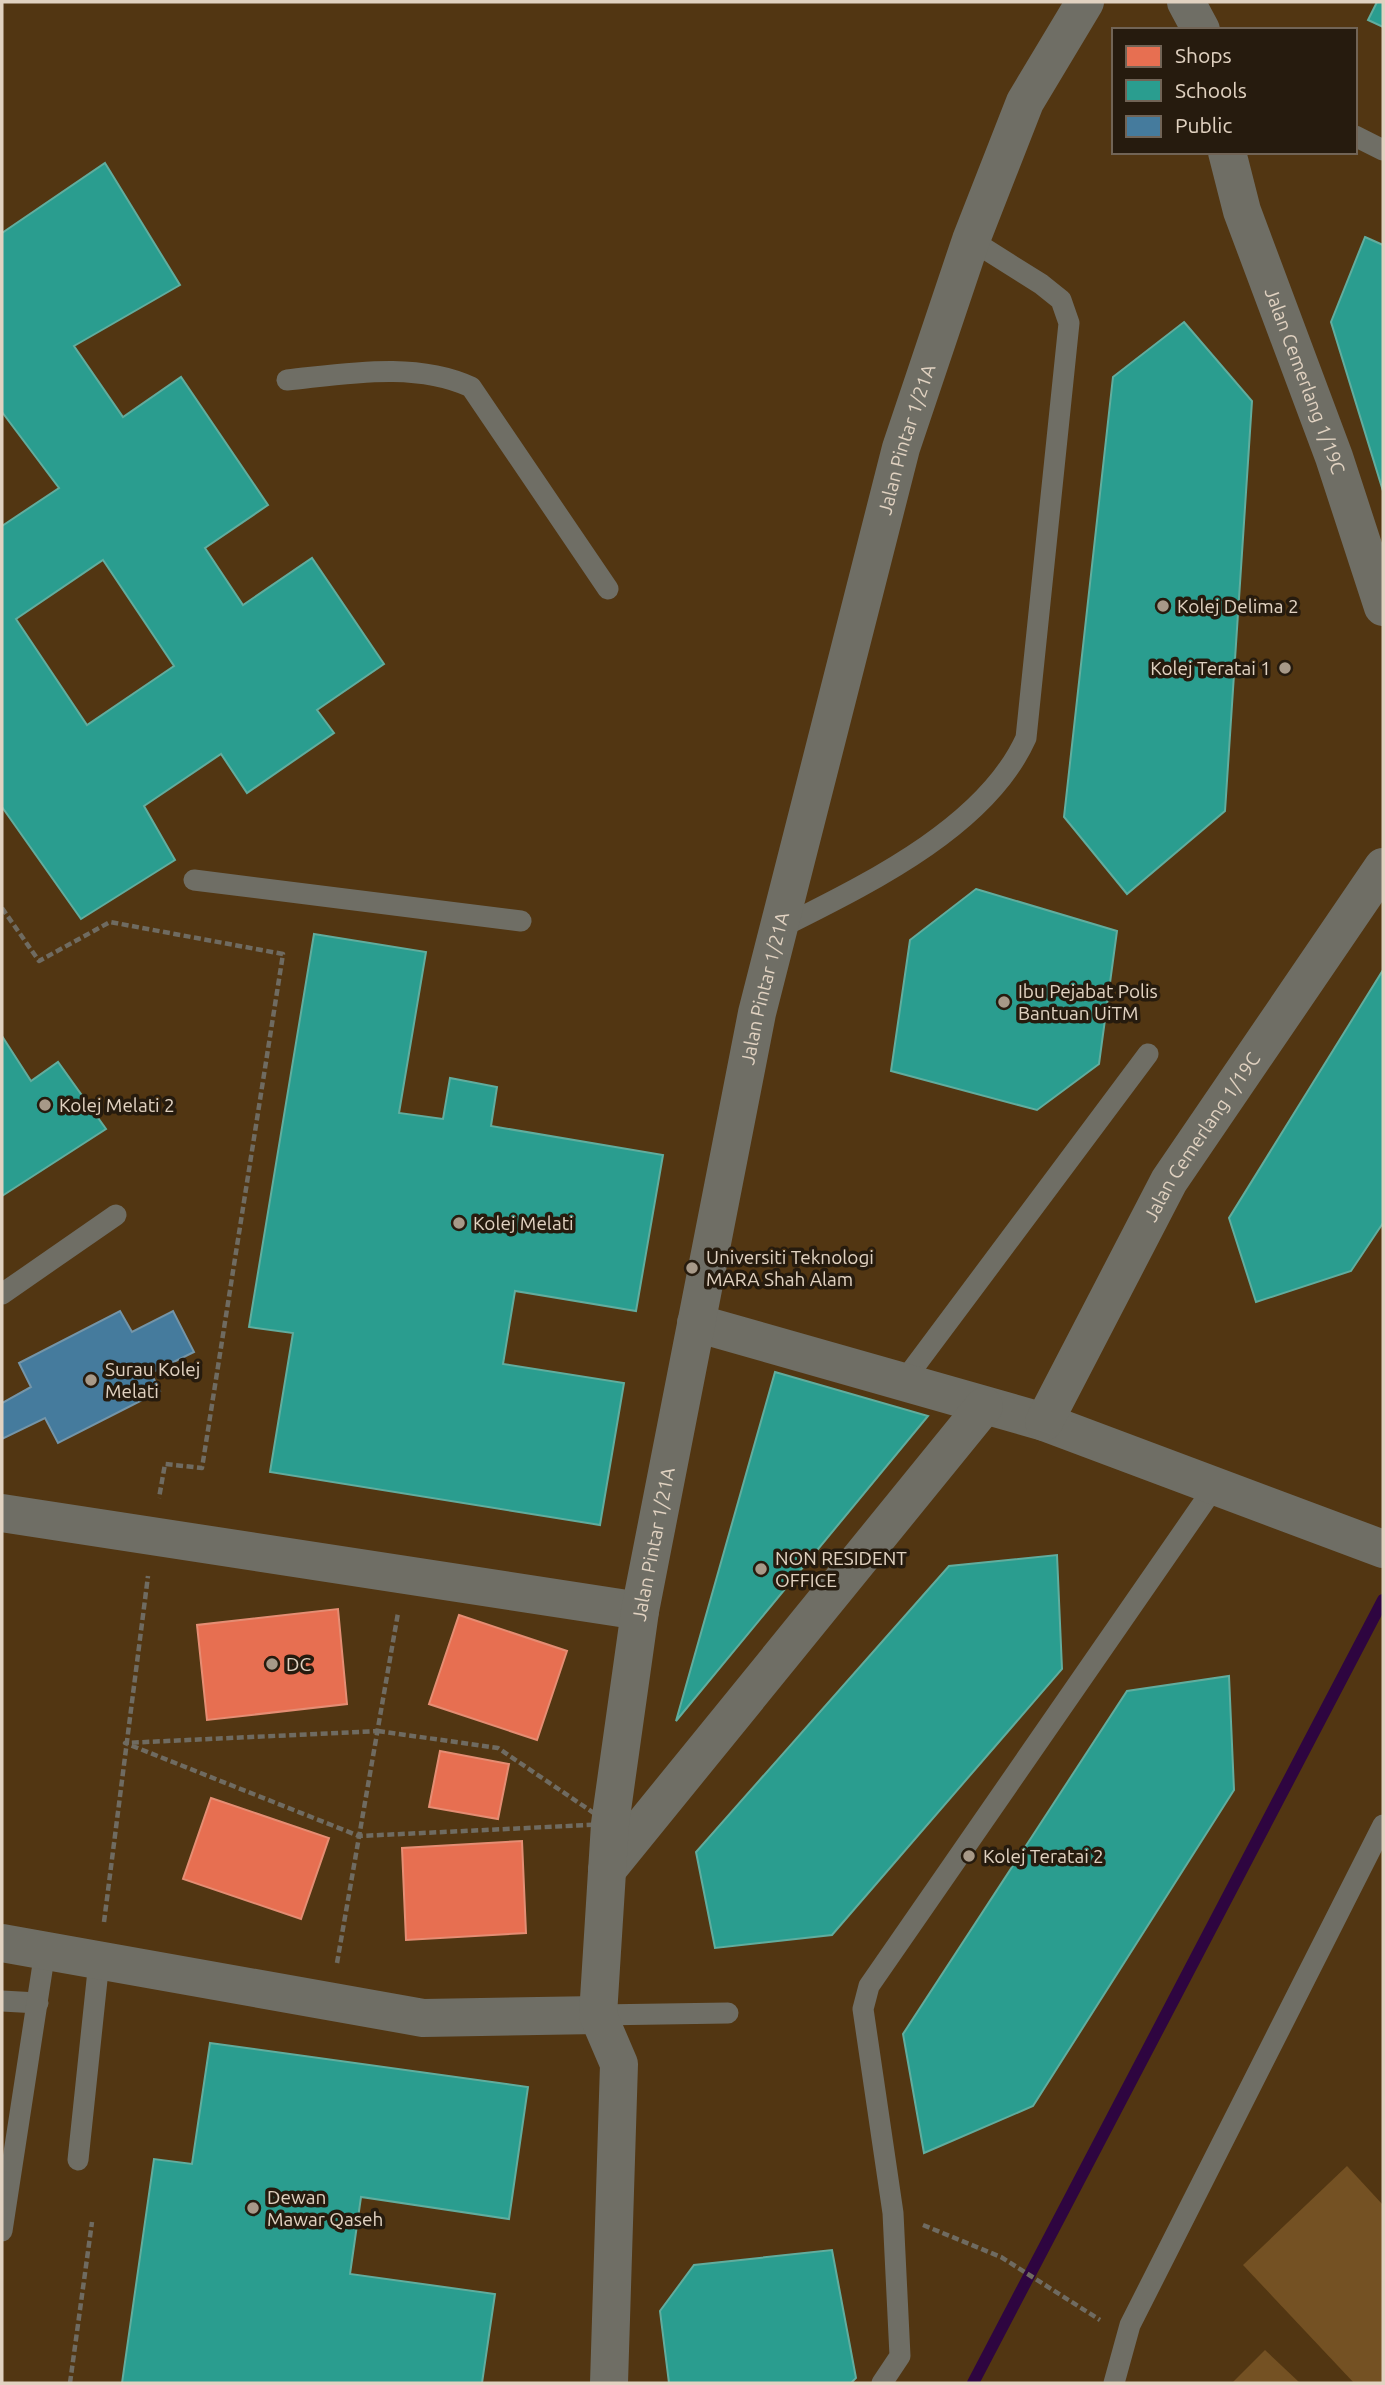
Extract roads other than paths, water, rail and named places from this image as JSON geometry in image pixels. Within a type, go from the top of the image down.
[{"type":"street","name":"Jalan Pintar 1/21A","points":[[598,2015],[610,1824],[640,1611],[757,1013],[901,448],[971,240],[1025,102],[1084,2]]},
{"type":"street","points":[[1186,2],[1201,28]]},
{"type":"street","name":"Jalan Cemerlang 1/19C","points":[[1228,154],[1242,211],[1334,457],[1383,607]]},
{"type":"street","name":"Jalan Cemerlang 1/19C","points":[[1044,1422],[1169,1181],[1383,867]]},
{"type":"street","points":[[696,1323],[1044,1422],[1373,1546]]},
{"type":"street","points":[[607,1870],[984,1406]]},
{"type":"street","points":[[2,1513],[640,1611]]},
{"type":"street","points":[[2,1943],[424,2018],[598,2015],[619,2064],[609,2383]]},
{"type":"lane","points":[[1357,137],[1383,150]]},
{"type":"lane","points":[[778,929],[888,874],[987,797],[1013,766],[1026,738],[1069,323],[1061,300],[1041,284],[971,240]]},
{"type":"lane","points":[[286,380],[379,371],[449,377],[471,387],[608,589]]},
{"type":"lane","points":[[194,880],[522,921]]},
{"type":"lane","points":[[903,1382],[1148,1054]]},
{"type":"lane","points":[[2,1294],[116,1215]]},
{"type":"lane","points":[[882,2383],[900,2356],[893,2213],[863,2009],[869,1986],[1215,1486]]},
{"type":"lane","points":[[1114,2383],[1130,2325],[1383,1825]]},
{"type":"lane","points":[[3,2221],[46,1951]]},
{"type":"lane","points":[[78,2160],[99,1961]]},
{"type":"lane","points":[[2,2001],[38,2003]]},
{"type":"lane","points":[[598,2015],[728,2013]]},
{"type":"waterway","points":[[973,2383],[1383,1600]]},
{"type":"place","name":"Kolej Delima 2","points":[[1163,606]]},
{"type":"place","name":"Kolej Teratai 1","points":[[1285,668]]},
{"type":"place","name":"Ibu Pejabat Polis Bantuan UiTM","points":[[1004,1002]]},
{"type":"place","name":"Kolej Melati 2","points":[[45,1105]]},
{"type":"place","name":"Kolej Melati","points":[[459,1223]]},
{"type":"place","name":"Universiti Teknologi MARA Shah Alam","points":[[692,1268]]},
{"type":"place","name":"Surau Kolej Melati","points":[[91,1380]]},
{"type":"place","name":"NON RESIDENT OFFICE","points":[[761,1569]]},
{"type":"place","name":"DC","points":[[272,1664]]},
{"type":"place","name":"Kolej Teratai 2","points":[[969,1856]]},
{"type":"place","name":"Dewan Mawar Qaseh","points":[[253,2208]]}]
